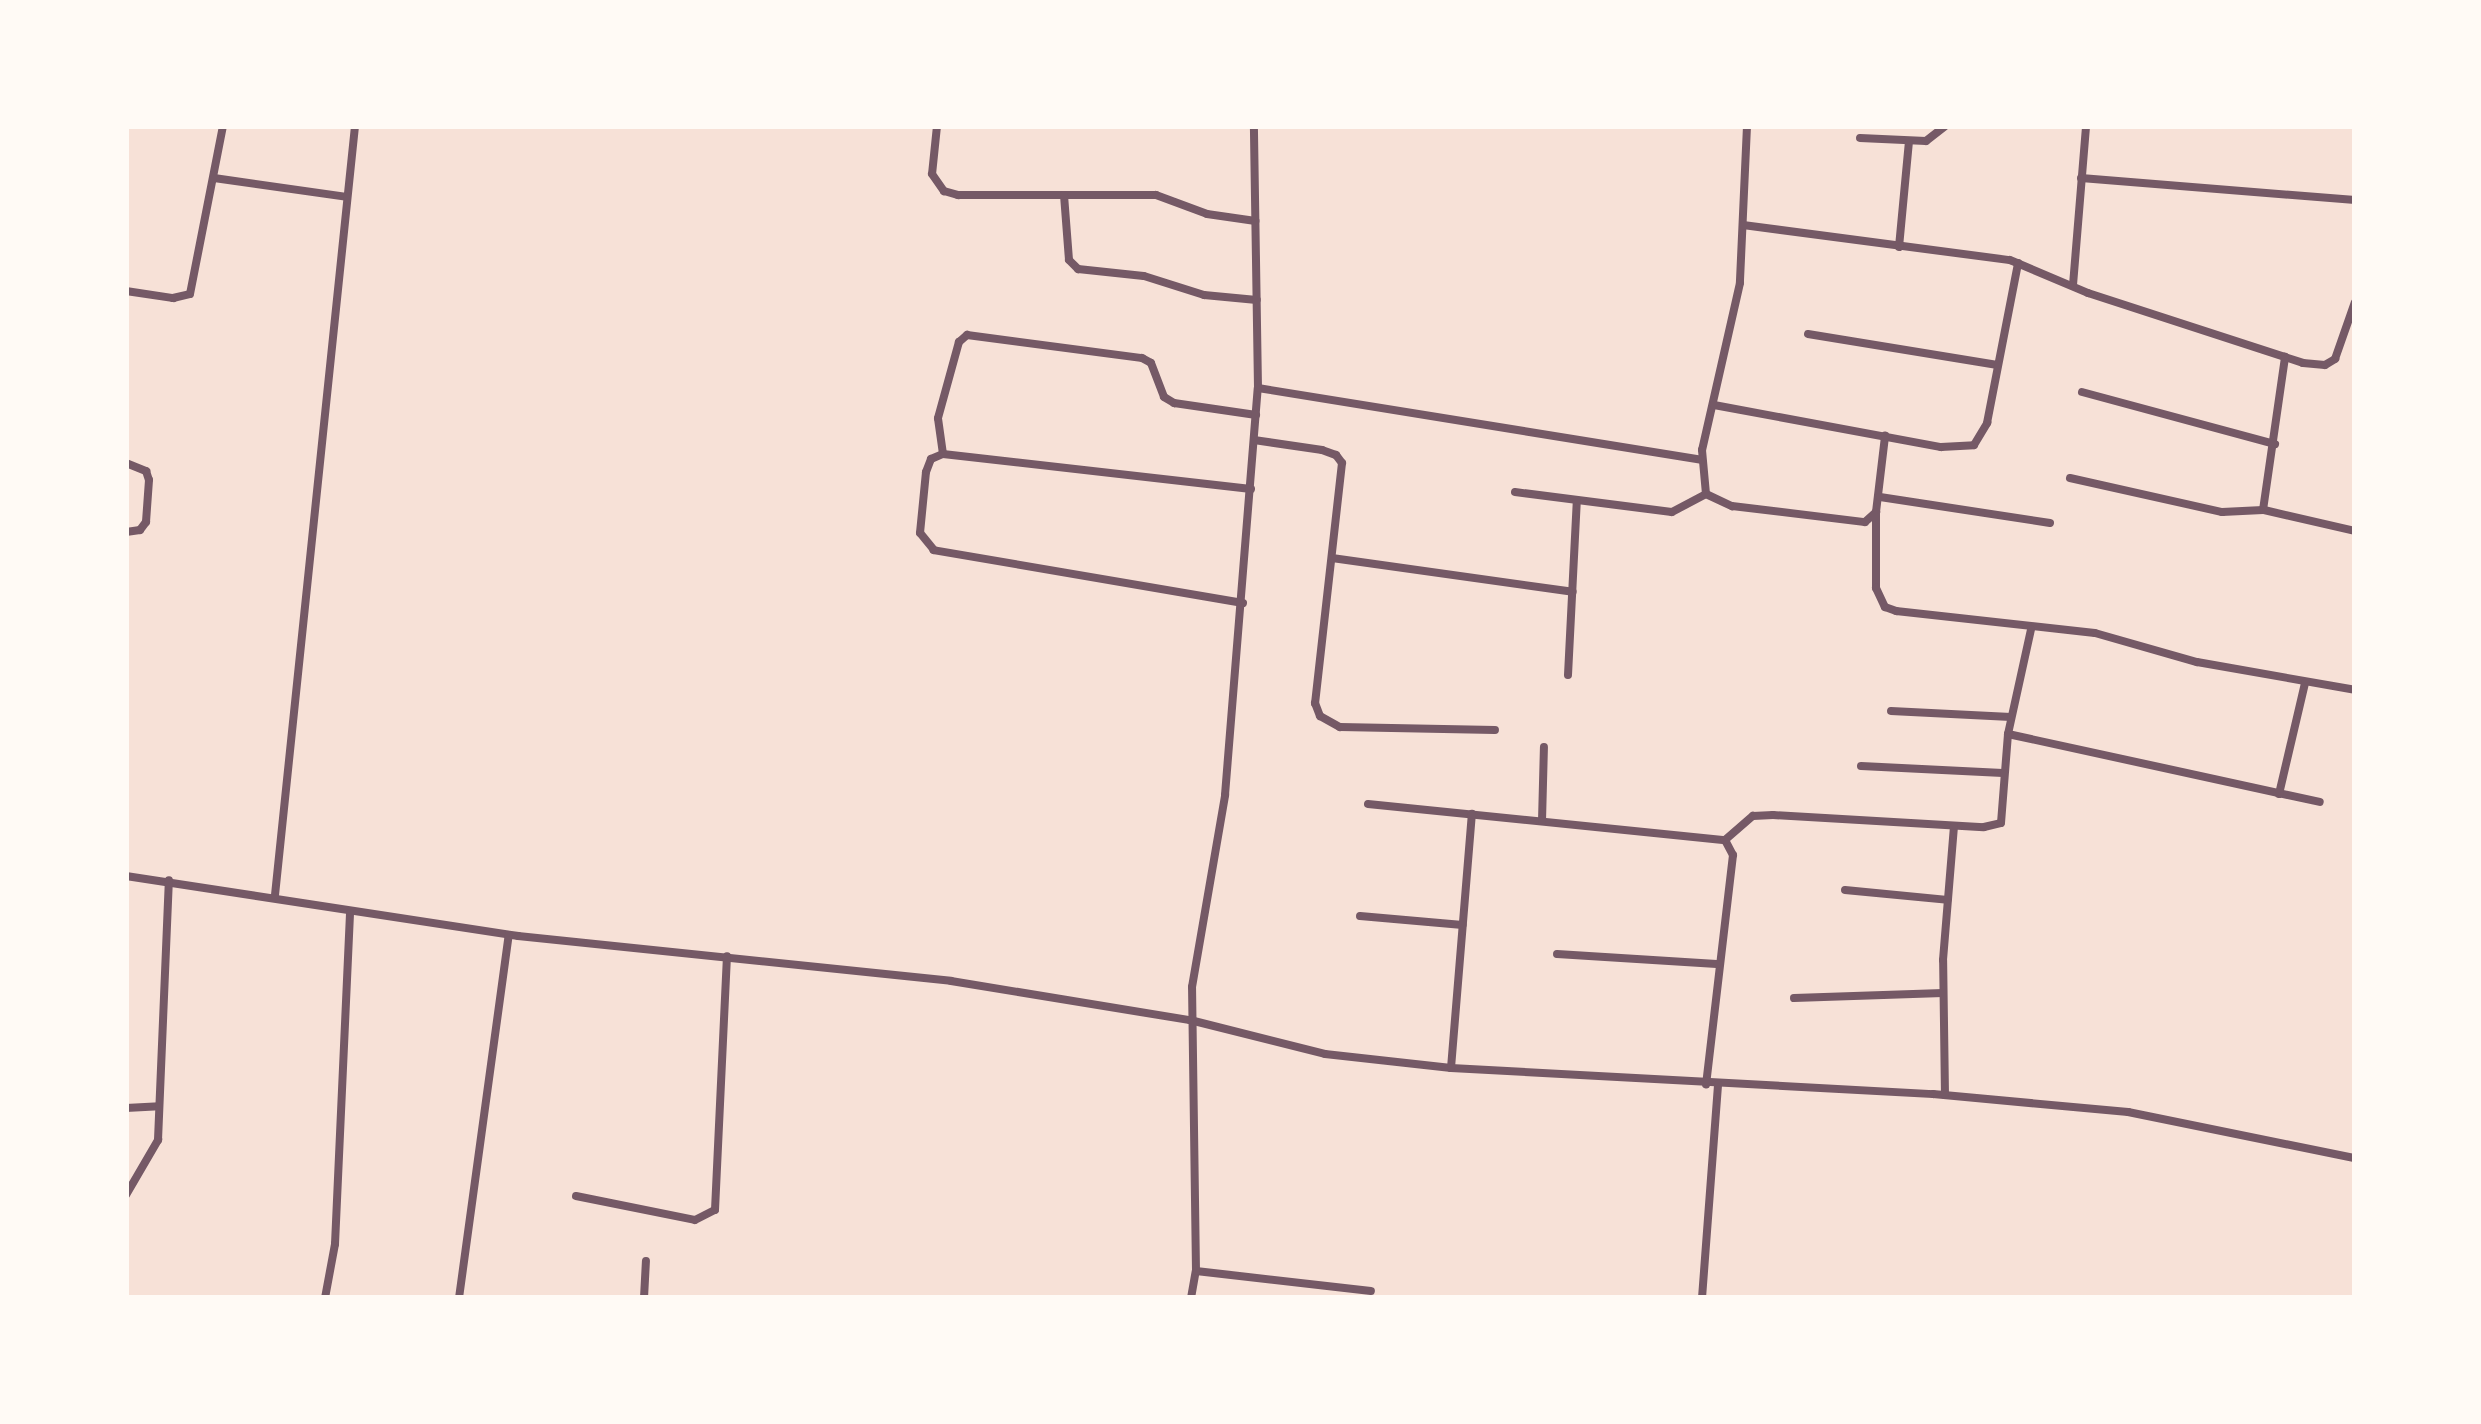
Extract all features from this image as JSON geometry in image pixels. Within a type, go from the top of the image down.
[{"type":"street","points":[[126,291],[173,298],[190,294],[223,126]]},
{"type":"street","points":[[274,895],[355,126]]},
{"type":"street","points":[[937,126],[932,174],[944,191],[1156,195],[1207,214],[1255,221]]},
{"type":"street","points":[[1191,1298],[1196,1270],[1190,1020],[1225,795],[1258,388],[1254,126]]},
{"type":"street","points":[[1706,494],[1701,460],[1740,283],[1747,126]]},
{"type":"street","points":[[1860,138],[1909,142],[1938,137],[1945,126]]},
{"type":"street","points":[[2073,285],[2086,126]]},
{"type":"street","points":[[1899,248],[1909,142]]},
{"type":"street","points":[[214,178],[346,197]]},
{"type":"street","points":[[2081,178],[2355,200]]},
{"type":"street","points":[[1064,196],[1069,260],[1078,269],[1144,276],[1204,295],[1257,300]]},
{"type":"street","points":[[1743,225],[2018,263],[2285,357],[2324,365],[2335,359],[2355,302]]},
{"type":"street","points":[[1714,405],[1941,447],[1974,445],[1987,423],[2018,263]]},
{"type":"street","points":[[1808,334],[1997,365]]},
{"type":"street","points":[[943,454],[938,418],[958,342],[967,335],[1142,358],[1151,363],[1164,397],[1174,404],[1256,415]]},
{"type":"street","points":[[2263,509],[2285,357]]},
{"type":"street","points":[[1258,388],[1701,460]]},
{"type":"street","points":[[2082,392],[2275,444]]},
{"type":"street","points":[[1885,436],[1876,512],[1876,587],[1885,607],[2032,629],[2095,633],[2197,662],[2355,690]]},
{"type":"street","points":[[1254,440],[1336,454],[1342,472],[1315,703],[1320,716],[1340,728],[1495,730]]},
{"type":"street","points":[[1243,603],[934,550],[920,533],[926,472],[932,460],[943,454],[1252,489]]},
{"type":"street","points":[[126,463],[146,471],[148,480],[146,522],[140,530],[126,532]]},
{"type":"street","points":[[2070,478],[2222,512],[2263,509],[2355,531]]},
{"type":"street","points":[[1515,492],[1672,512],[1706,494]]},
{"type":"street","points":[[1706,494],[1732,506],[1848,523],[1864,521],[1876,512]]},
{"type":"street","points":[[1880,497],[2050,524]]},
{"type":"street","points":[[1568,675],[1577,500]]},
{"type":"street","points":[[1332,558],[1574,592]]},
{"type":"street","points":[[1368,804],[1725,840],[1753,816],[1954,826],[2001,823],[2008,734],[2032,629]]},
{"type":"street","points":[[2278,794],[2305,683]]},
{"type":"street","points":[[1891,711],[2011,718]]},
{"type":"street","points":[[2008,734],[2320,802]]},
{"type":"street","points":[[1542,821],[1544,747]]},
{"type":"street","points":[[1861,766],[2003,773]]},
{"type":"street","points":[[1451,1068],[1472,814]]},
{"type":"street","points":[[1945,1095],[1943,993],[1954,826]]},
{"type":"street","points":[[1706,1084],[1733,855],[1725,840]]},
{"type":"street","points":[[126,876],[274,895],[350,913],[508,935],[952,981],[1190,1020],[1325,1054],[1451,1068],[1945,1095],[2128,1112],[2355,1158]]},
{"type":"street","points":[[126,1195],[154,1154],[169,880]]},
{"type":"street","points":[[1845,890],[1948,900]]},
{"type":"street","points":[[325,1298],[335,1244],[350,913]]},
{"type":"street","points":[[1360,916],[1463,925]]},
{"type":"street","points":[[459,1298],[508,935]]},
{"type":"street","points":[[1557,954],[1718,964]]},
{"type":"street","points":[[576,1196],[695,1220],[716,1210],[727,956]]},
{"type":"street","points":[[1794,998],[1943,993]]},
{"type":"street","points":[[1702,1298],[1718,1085]]},
{"type":"street","points":[[126,1108],[159,1106]]},
{"type":"street","points":[[644,1298],[646,1261]]},
{"type":"street","points":[[1196,1270],[1371,1291]]}]
